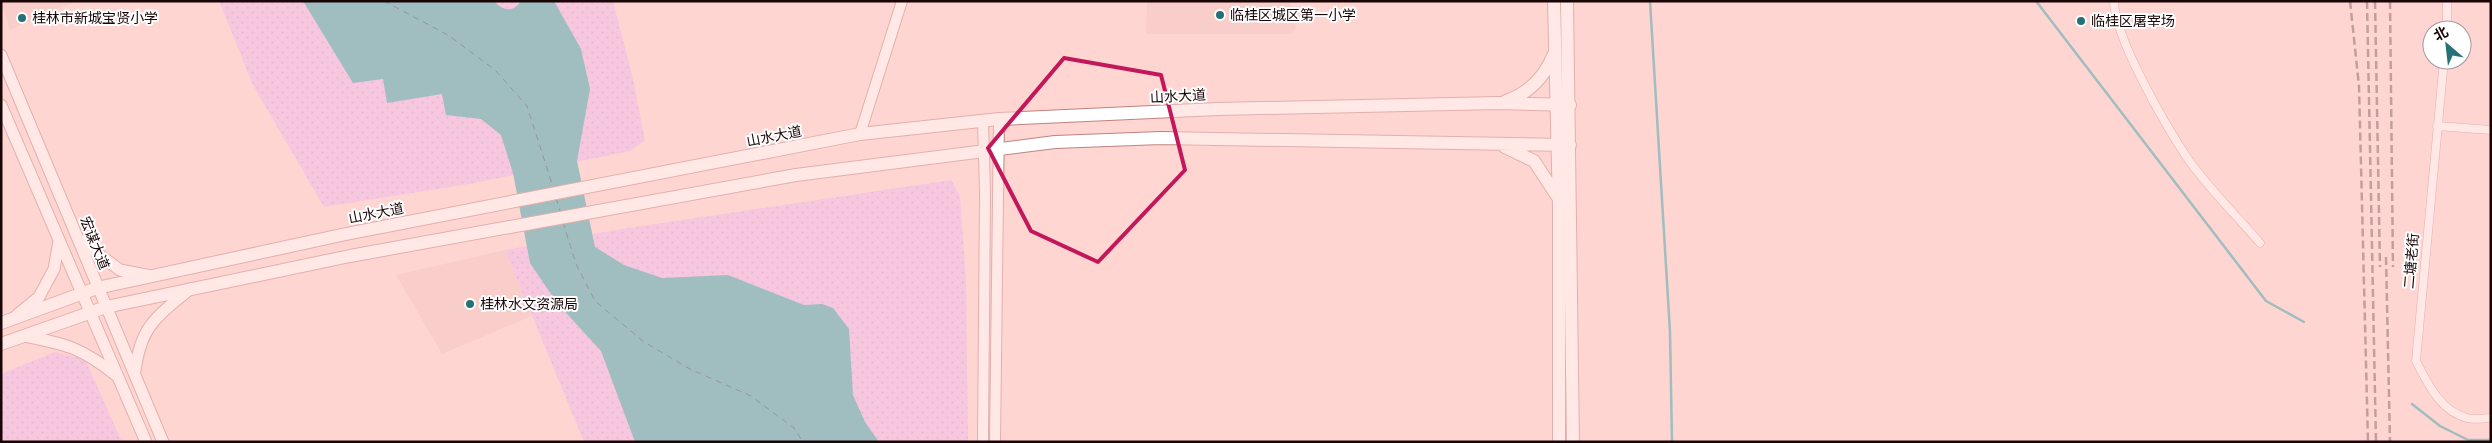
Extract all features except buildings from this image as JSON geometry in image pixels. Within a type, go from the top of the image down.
[{"type":"main road","points":[[1554,1],[1555,51],[1563,105]]},
{"type":"main road","points":[[1567,1],[1563,145],[1573,442]]},
{"type":"main road","points":[[1498,104],[1529,90],[1549,66],[1555,51]]},
{"type":"main road","name":"宏谋大道","points":[[1,55],[163,442]]},
{"type":"main road","points":[[1,104],[89,313],[146,442]]},
{"type":"main road","name":"山水大道","points":[[1,323],[97,288],[346,234],[597,187],[860,134],[999,119],[1218,109],[1498,104],[1563,105]]},
{"type":"main road","points":[[1,344],[106,307],[350,256],[796,175],[998,149],[1055,142],[1161,138],[1563,145]]},
{"type":"main road","points":[[1498,144],[1534,161],[1559,199]]},
{"type":"main road","points":[[1559,442],[1559,199],[1563,145]]},
{"type":"main road","points":[[76,238],[120,270],[153,276]]},
{"type":"main road","points":[[14,318],[39,298],[54,269],[59,241]]},
{"type":"main road","points":[[135,373],[139,346],[151,323],[190,289]]},
{"type":"main road","points":[[24,336],[64,343],[94,358],[118,376]]},
{"type":"street","points":[[860,134],[902,1]]},
{"type":"street","points":[[2114,1],[2117,19],[2134,66],[2188,160],[2260,243]]},
{"type":"street","points":[[2447,1],[2447,20]]},
{"type":"street","name":"二塘老街","points":[[2443,70],[2416,361],[2432,392],[2451,411],[2468,419],[2491,418]]},
{"type":"street","points":[[995,442],[999,119]]},
{"type":"street","points":[[983,121],[983,442]]},
{"type":"street","points":[[2437,126],[2491,130]]},
{"type":"highlighted area","points":[[1064,58],[1161,75],[1185,170],[1098,262],[1031,231],[988,148]]},
{"type":"shaded area","name":"桂林市新城宝贤小学","points":[[1,1],[77,1],[10,30]]},
{"type":"shaded area","points":[[219,1],[613,1],[632,75],[645,140],[630,151],[475,183],[324,207],[253,85]]},
{"type":"shaded area","name":"临桂区城区第一小学","points":[[1147,1],[1290,1],[1296,28],[1291,34],[1146,34]]},
{"type":"shaded area","points":[[951,180],[960,196],[966,280],[968,442],[584,442],[505,250],[622,229]]},
{"type":"shaded area","name":"桂林水文资源局","points":[[505,250],[532,316],[442,354],[396,275]]},
{"type":"shaded area","points":[[55,352],[85,359],[122,442],[1,442],[1,374]]},
{"type":"water","points":[[303,1],[494,1],[504,9],[511,9],[521,1],[554,1],[581,49],[590,89],[577,161],[595,247],[624,265],[662,278],[728,275],[804,305],[822,304],[833,308],[849,329],[853,395],[865,422],[879,442],[635,442],[601,351],[557,303],[530,263],[513,173],[501,135],[481,119],[446,115],[442,94],[387,103],[383,79],[353,83]]},
{"type":"waterway","points":[[1650,1],[1670,332],[1672,442]]},
{"type":"waterway","points":[[2036,1],[2266,301],[2304,322]]},
{"type":"waterway","points":[[2412,404],[2440,426],[2468,440],[2491,440]]},
{"type":"ferry route","points":[[384,1],[448,35],[495,70],[527,106],[553,187]]},
{"type":"ferry route","points":[[556,198],[560,211]]},
{"type":"ferry route","points":[[563,222],[576,264],[595,301],[644,342],[690,369],[751,396],[794,428],[803,442]]},
{"type":"railway","points":[[2350,1],[2359,86],[2368,442]]},
{"type":"railway","points":[[2367,1],[2376,442]]},
{"type":"railway","points":[[2375,1],[2380,267]]},
{"type":"railway","points":[[2390,1],[2393,267]]},
{"type":"railway","points":[[2386,257],[2390,442]]},
{"type":"place","name":"临桂区城区第一小学","points":[[1220,15]]},
{"type":"place","name":"桂林市新城宝贤小学","points":[[22,18]]},
{"type":"place","name":"临桂区屠宰场","points":[[2081,21]]},
{"type":"place","name":"桂林水文资源局","points":[[470,304]]}]
